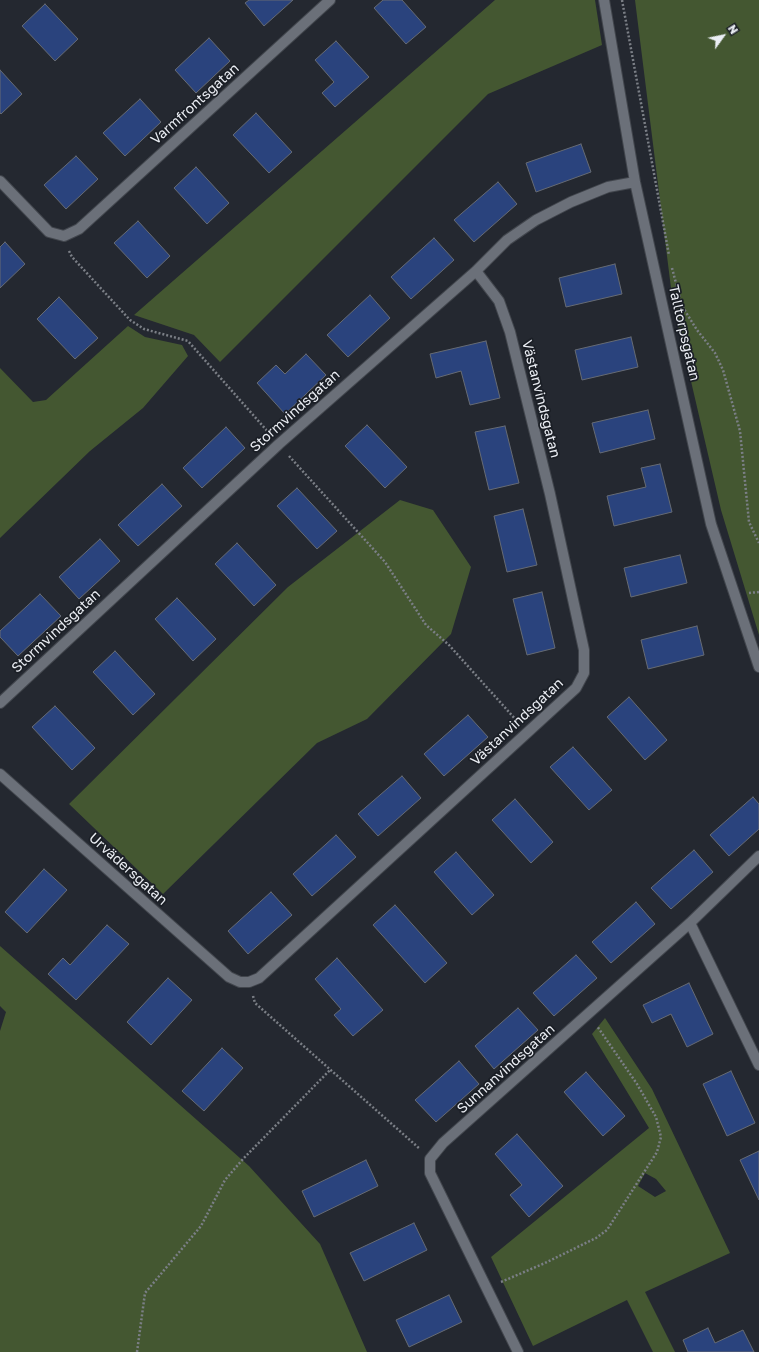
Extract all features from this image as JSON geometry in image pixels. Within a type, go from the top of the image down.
[{"type":"street","name":"Varmfrontsgatan","points":[[64,236],[79,229],[330,0]]},
{"type":"street","name":"Talltorpsgatan","points":[[604,0],[635,182],[711,524],[759,667]]},
{"type":"street","points":[[0,181],[49,232],[64,236]]},
{"type":"street","name":"Stormvindsgatan","points":[[0,703],[279,444],[476,271],[507,240],[536,220],[571,202],[602,190],[635,182]]},
{"type":"street","name":"Västanvindsgatan","points":[[244,982],[260,978],[576,688],[584,673],[584,650],[550,494],[510,332],[499,301],[476,271]]},
{"type":"street","name":"Urvädersgatan","points":[[0,774],[229,977],[244,982]]},
{"type":"street","name":"Sunnanvindsgatan","points":[[430,1160],[443,1143],[690,923],[759,856]]},
{"type":"street","points":[[690,923],[759,1065]]},
{"type":"street","points":[[430,1160],[430,1173],[488,1288],[518,1352]]},
{"type":"path","points":[[622,0],[671,262],[682,306],[697,330],[715,353],[723,370],[740,431],[749,522],[759,542]]},
{"type":"path","points":[[64,236],[72,257],[130,320],[144,329],[188,341],[385,562],[426,625],[448,645],[527,732]]},
{"type":"path","points":[[244,982],[255,1003],[419,1148],[430,1160]]},
{"type":"path","points":[[488,1288],[564,1254],[596,1238],[607,1230],[657,1152],[661,1137],[656,1118],[637,1084],[601,1032],[587,1016]]},
{"type":"path","points":[[137,1352],[145,1293],[201,1226],[225,1180],[243,1159],[330,1070]]},
{"type":"green space","points":[[495,0],[595,0],[602,45],[488,94],[220,362],[194,335],[134,315]]},
{"type":"green space","points":[[635,0],[759,0],[759,635],[721,510],[673,304]]},
{"type":"green space","points":[[128,326],[145,337],[182,345],[188,356],[143,408],[90,451],[0,538],[0,368],[33,402],[46,400]]},
{"type":"green space","points":[[400,500],[433,510],[471,567],[451,634],[367,719],[317,743],[163,894],[69,804],[288,587]]},
{"type":"green space","points":[[0,946],[249,1166],[320,1244],[367,1352],[0,1352],[0,1031],[6,1012],[0,1006]]},
{"type":"green space","points":[[605,1018],[652,1089],[730,1253],[645,1292],[675,1352],[653,1352],[627,1300],[533,1346],[491,1257],[649,1128],[592,1034]],"holes":[[[645,1173],[656,1179],[666,1191],[655,1197],[638,1186]]]},
{"type":"building","points":[[249,0],[293,0],[264,26],[245,3]]},
{"type":"building","points":[[383,0],[402,0],[426,27],[406,44],[374,8]]},
{"type":"building","points":[[45,4],[78,39],[55,61],[22,26]]},
{"type":"building","points":[[209,38],[230,61],[196,93],[175,70]]},
{"type":"building","points":[[336,41],[369,77],[335,107],[322,93],[334,82],[315,60]]},
{"type":"building","points":[[0,70],[22,94],[1,114],[0,113]]},
{"type":"building","points":[[140,99],[161,122],[125,156],[103,133]]},
{"type":"building","points":[[256,113],[292,152],[269,173],[233,135]]},
{"type":"building","points":[[581,144],[591,172],[536,192],[526,163]]},
{"type":"building","points":[[76,156],[98,179],[66,209],[44,185]]},
{"type":"building","points":[[196,167],[229,203],[207,224],[174,188]]},
{"type":"building","points":[[498,182],[517,204],[474,242],[454,220]]},
{"type":"building","points":[[138,221],[170,256],[147,278],[114,243]]},
{"type":"building","points":[[434,238],[454,260],[411,299],[391,277]]},
{"type":"building","points":[[5,242],[25,264],[0,288],[0,247]]},
{"type":"building","points":[[615,264],[622,294],[566,307],[559,278]]},
{"type":"building","points":[[370,295],[390,318],[348,357],[327,335]]},
{"type":"building","points":[[59,297],[98,338],[75,359],[37,319]]},
{"type":"building","points":[[631,337],[638,367],[582,380],[575,350]]},
{"type":"building","points":[[486,341],[500,398],[470,405],[461,371],[436,378],[430,354]]},
{"type":"building","points":[[306,354],[326,375],[285,414],[257,383],[276,365],[285,374]]},
{"type":"building","points":[[648,410],[655,439],[600,453],[592,423]]},
{"type":"building","points":[[367,425],[407,467],[385,488],[345,446]]},
{"type":"building","points":[[505,426],[519,483],[489,490],[475,432]]},
{"type":"building","points":[[226,427],[245,448],[202,488],[183,468]]},
{"type":"building","points":[[660,464],[672,512],[614,526],[607,496],[646,487],[641,468]]},
{"type":"building","points":[[162,484],[182,506],[138,546],[118,525]]},
{"type":"building","points":[[297,488],[337,531],[317,549],[277,506]]},
{"type":"building","points":[[523,509],[537,565],[507,572],[494,516]]},
{"type":"building","points":[[100,539],[120,561],[79,599],[59,577]]},
{"type":"building","points":[[237,543],[276,585],[254,606],[215,564]]},
{"type":"building","points":[[680,555],[687,583],[631,597],[624,568]]},
{"type":"building","points":[[542,592],[555,648],[527,655],[513,599]]},
{"type":"building","points":[[40,594],[61,616],[18,656],[0,637],[0,631]]},
{"type":"building","points":[[177,598],[216,639],[193,661],[155,619]]},
{"type":"building","points":[[697,626],[704,655],[648,669],[641,640]]},
{"type":"building","points":[[115,651],[155,694],[133,715],[93,672]]},
{"type":"building","points":[[629,697],[667,740],[645,760],[607,717]]},
{"type":"building","points":[[55,706],[95,748],[72,770],[32,727]]},
{"type":"building","points":[[468,715],[488,737],[444,776],[424,754]]},
{"type":"building","points":[[573,747],[612,790],[589,810],[550,767]]},
{"type":"building","points":[[402,776],[421,798],[378,836],[358,814]]},
{"type":"building","points":[[753,797],[759,804],[759,829],[729,856],[710,835]]},
{"type":"building","points":[[515,799],[553,842],[531,863],[492,820]]},
{"type":"building","points":[[336,835],[356,857],[312,896],[293,874]]},
{"type":"building","points":[[694,850],[713,872],[671,909],[651,888]]},
{"type":"building","points":[[456,852],[494,895],[472,915],[434,872]]},
{"type":"building","points":[[44,869],[67,890],[27,933],[5,912]]},
{"type":"building","points":[[271,892],[292,915],[248,954],[228,931]]},
{"type":"building","points":[[636,902],[655,924],[611,963],[592,942]]},
{"type":"building","points":[[395,905],[447,963],[425,983],[373,925]]},
{"type":"building","points":[[107,925],[129,944],[76,1000],[48,974],[63,958],[70,965]]},
{"type":"building","points":[[576,955],[597,978],[554,1016],[533,993]]},
{"type":"building","points":[[337,958],[383,1010],[353,1036],[334,1015],[341,1009],[315,979]]},
{"type":"building","points":[[168,978],[192,1000],[151,1045],[127,1022]]},
{"type":"building","points":[[689,983],[713,1034],[687,1047],[671,1014],[652,1023],[643,1005]]},
{"type":"building","points":[[518,1008],[538,1030],[494,1069],[475,1046]]},
{"type":"building","points":[[222,1048],[243,1068],[204,1111],[182,1091]]},
{"type":"building","points":[[459,1061],[479,1084],[436,1122],[415,1100]]},
{"type":"building","points":[[731,1071],[755,1123],[727,1136],[703,1084]]},
{"type":"building","points":[[586,1072],[625,1116],[603,1136],[564,1092]]},
{"type":"building","points":[[517,1134],[563,1186],[529,1217],[510,1195],[522,1185],[495,1154]]},
{"type":"building","points":[[759,1151],[759,1200],[740,1160]]},
{"type":"building","points":[[366,1160],[378,1186],[314,1217],[302,1191]]},
{"type":"building","points":[[414,1223],[427,1250],[364,1281],[350,1253]]},
{"type":"building","points":[[449,1295],[462,1322],[409,1347],[396,1320]]},
{"type":"building","points":[[708,1328],[715,1343],[743,1330],[754,1352],[688,1352],[683,1340]]}]
